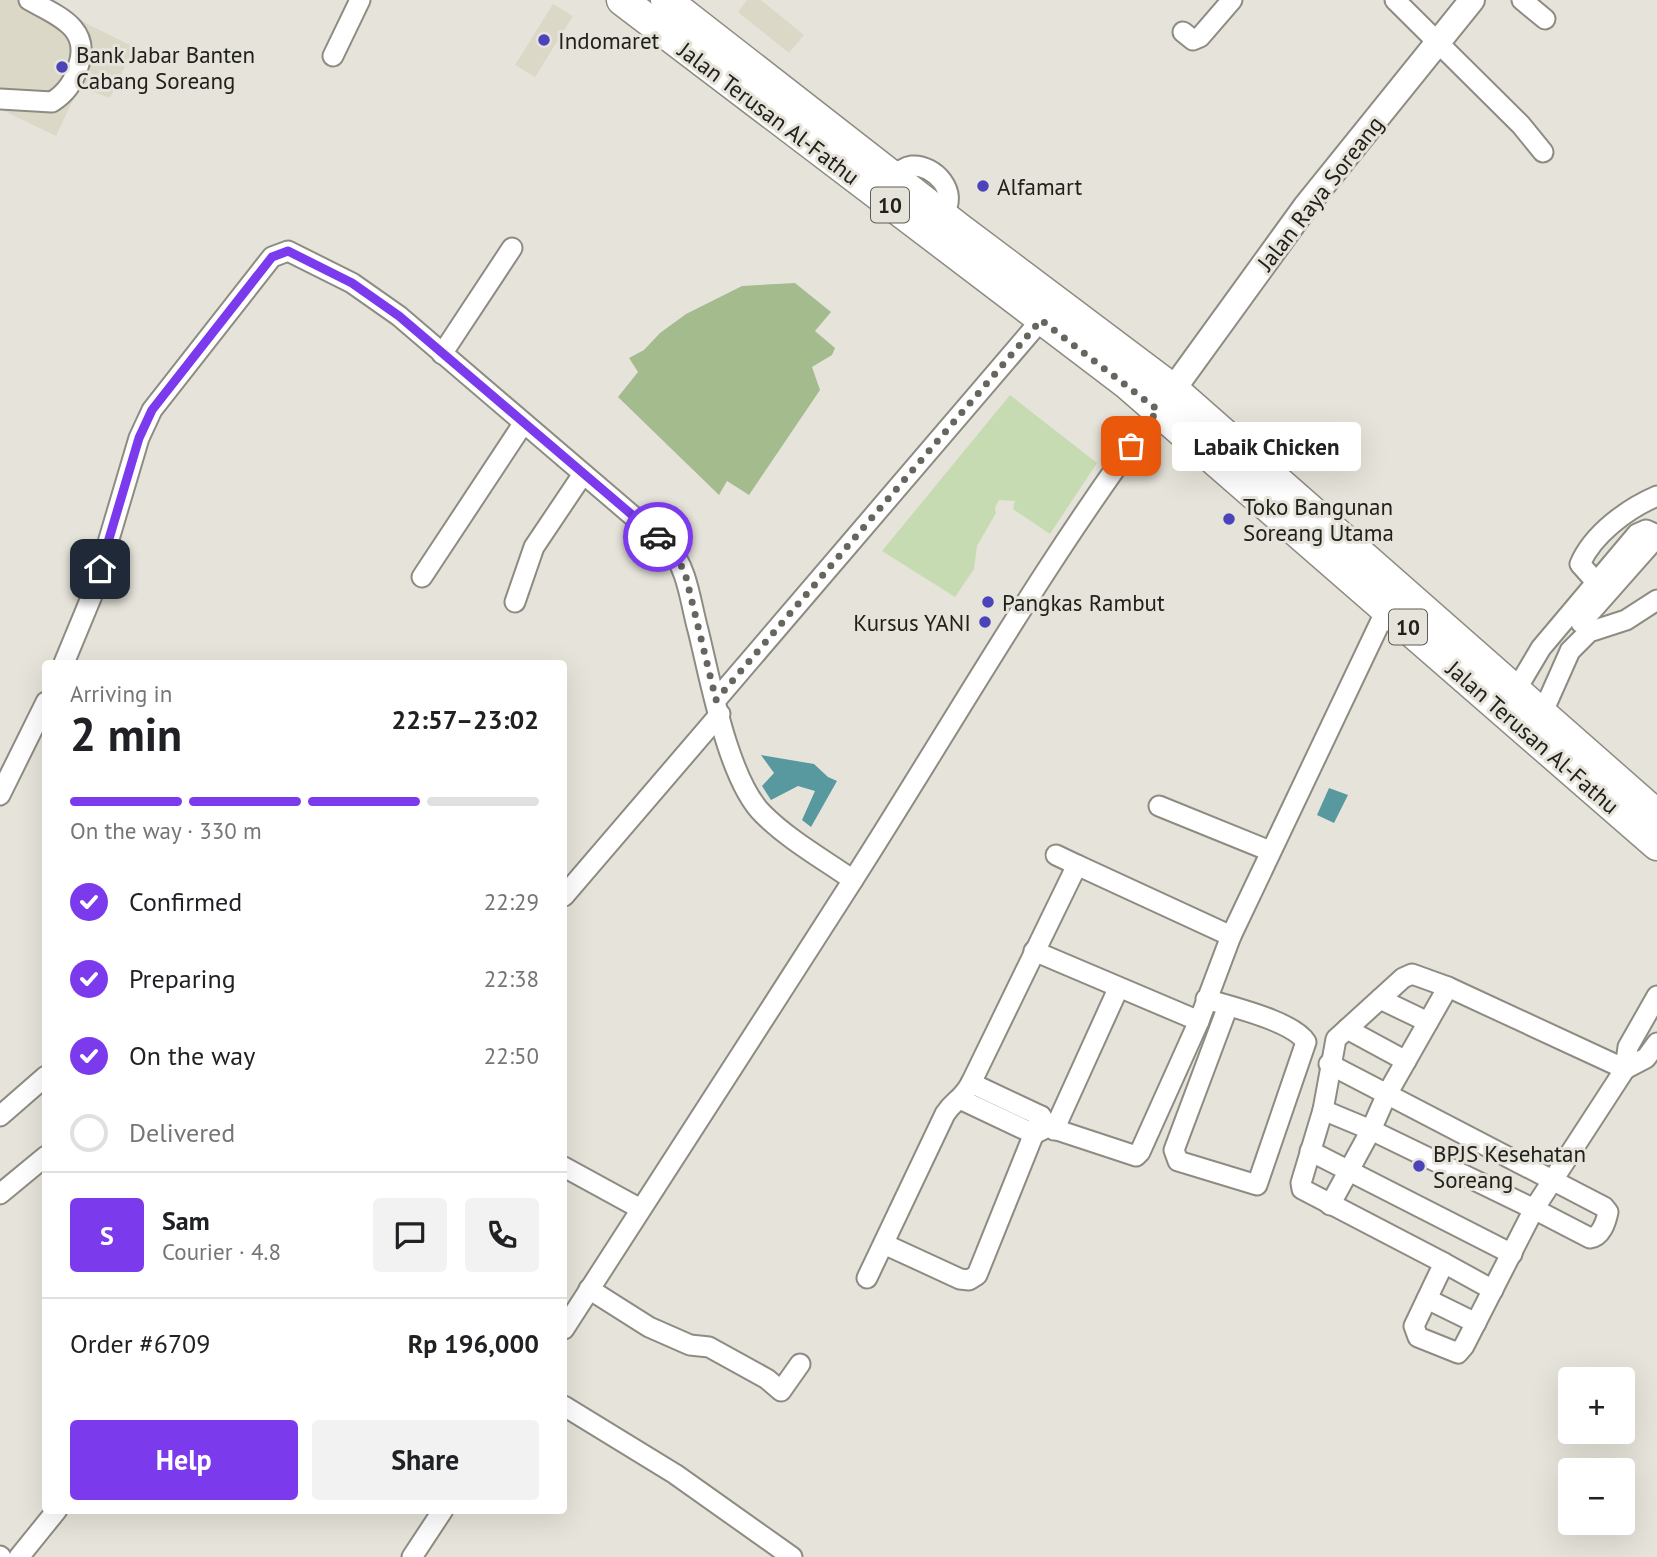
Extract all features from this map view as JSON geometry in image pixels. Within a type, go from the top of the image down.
[{"type":"highway","name":"Jalan Terusan Al-Fathu","points":[[622,0],[1041,320],[1166,400],[1387,608],[1657,845]]},
{"type":"highway","name":"Jalan Terusan Al-Fathu","points":[[666,0],[942,215],[1516,690],[1657,815]]},
{"type":"main road","name":"Jalan Raya Soreang","points":[[1166,400],[1306,206],[1472,0]]},
{"type":"street","points":[[0,99],[52,102],[69,87],[82,57],[83,47],[75,29],[29,0]]},
{"type":"street","points":[[334,56],[360,0]]},
{"type":"street","points":[[1182,32],[1193,40],[1200,37],[1232,0]]},
{"type":"street","points":[[1395,0],[1544,152]]},
{"type":"street","points":[[1522,0],[1545,19]]},
{"type":"street","points":[[442,354],[512,248]]},
{"type":"street","points":[[65,660],[93,593],[139,438],[152,410],[272,257],[288,251],[352,283],[399,316],[676,556],[685,573],[718,707],[748,795],[761,813],[853,880]]},
{"type":"street","points":[[567,892],[1041,320]]},
{"type":"street","points":[[567,1324],[639,1208],[853,880],[1025,600],[1108,477],[1166,400]]},
{"type":"street","points":[[422,577],[523,424]]},
{"type":"street","points":[[515,602],[534,547],[583,474]]},
{"type":"street","points":[[1596,582],[1580,564],[1584,556],[1607,528],[1639,503],[1657,496]]},
{"type":"street","points":[[1516,690],[1541,648],[1581,622],[1657,536],[1641,531],[1596,582],[1581,622],[1570,651],[1542,714]]},
{"type":"street","points":[[1581,622],[1626,620],[1657,600]]},
{"type":"street","points":[[966,1091],[1044,1127],[1136,1156],[1140,1152],[1199,1021],[1231,936],[1387,608]]},
{"type":"street","points":[[0,794],[42,710]]},
{"type":"street","points":[[1159,806],[1270,851]]},
{"type":"street","points":[[1056,855],[1231,936]]},
{"type":"street","points":[[867,1278],[945,1114],[966,1091],[1077,865]]},
{"type":"street","points":[[1034,951],[1118,989],[1199,1021]]},
{"type":"street","points":[[1493,1290],[1302,1189],[1323,1110],[1329,1064],[1336,1039],[1412,974],[1448,987],[1625,1069]]},
{"type":"street","points":[[1330,1205],[1371,1130],[1386,1096],[1448,987]]},
{"type":"street","points":[[884,1244],[960,1279],[969,1280],[976,1275],[1044,1127],[1118,989]]},
{"type":"street","points":[[1444,1263],[1414,1326],[1418,1337],[1458,1353],[1534,1209],[1625,1069],[1628,1047],[1657,996]]},
{"type":"street","points":[[1206,999],[1228,1006],[1298,1031],[1306,1042],[1257,1185],[1178,1161],[1174,1150],[1228,1006]]},
{"type":"street","points":[[1380,999],[1428,1023]]},
{"type":"street","points":[[1347,1029],[1406,1061]]},
{"type":"street","points":[[1625,1069],[1646,1058],[1657,1043]]},
{"type":"street","points":[[1323,1110],[1371,1130],[1590,1238],[1600,1233],[1608,1212],[1604,1208],[1329,1064]]},
{"type":"street","points":[[0,1116],[42,1079]]},
{"type":"street","points":[[1310,1151],[1512,1254]]},
{"type":"street","points":[[0,1194],[42,1159]]},
{"type":"street","points":[[567,1169],[639,1208]]},
{"type":"street","points":[[589,1289],[649,1327],[690,1345],[709,1347],[767,1379],[781,1391],[800,1364]]},
{"type":"street","points":[[1427,1299],[1476,1323]]},
{"type":"street","points":[[567,1408],[675,1474],[792,1557]]},
{"type":"street","points":[[19,1557],[54,1514]]},
{"type":"street","points":[[412,1557],[440,1514]]},
{"type":"shaded area","name":"Bank Jabar Banten Cabang Soreang","points":[[0,0],[39,0],[134,47],[110,98],[79,87],[56,136],[0,109]]},
{"type":"shaded area","points":[[747,0],[761,0],[804,35],[789,53],[738,12]]},
{"type":"shaded area","name":"Indomaret","points":[[553,4],[573,16],[535,77],[515,65]]},
{"type":"green space","points":[[795,283],[831,312],[815,331],[835,348],[832,355],[812,367],[820,390],[749,495],[727,481],[719,495],[618,397],[638,372],[629,358],[644,350],[660,333],[686,314],[742,286]]},
{"type":"green space","points":[[1010,395],[1097,463],[1050,534],[1013,509],[1015,501],[999,500],[996,513],[977,546],[974,569],[955,597],[882,551]]},
{"type":"water","points":[[761,755],[814,764],[828,777],[837,781],[811,827],[802,820],[815,791],[798,786],[771,800],[762,786],[774,773]]},
{"type":"water","points":[[1329,788],[1348,795],[1334,823],[1317,815]]},
{"type":"way so far","points":[[658,537],[676,556],[685,573],[716,700],[1041,320],[1116,375],[1158,410],[1131,446]]},
{"type":"place","name":"Indomaret","points":[[544,40]]},
{"type":"place","name":"Bank Jabar Banten Cabang Soreang","points":[[62,67]]},
{"type":"place","name":"Alfamart","points":[[983,186]]},
{"type":"place","name":"Labaik Chicken","points":[[1131,446]]},
{"type":"place","name":"Toko Bangunan Soreang Utama","points":[[1229,519]]},
{"type":"place","name":"Pangkas Rambut","points":[[988,602]]},
{"type":"place","name":"Kursus YANI","points":[[985,622]]},
{"type":"place","name":"BPJS Kesehatan Soreang","points":[[1419,1166]]},
{"type":"route","points":[[100,569],[139,438],[152,410],[272,257],[288,251],[352,283],[399,316],[466,376],[658,537]]}]
